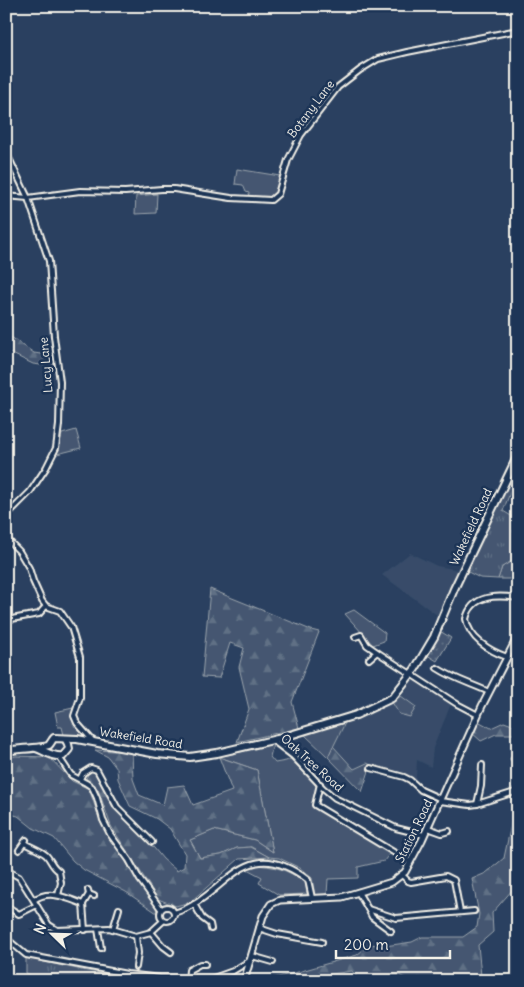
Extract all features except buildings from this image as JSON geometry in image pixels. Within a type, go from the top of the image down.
[{"type":"highway","name":"Wakefield Road","points":[[6,751],[49,745],[54,738],[60,737],[67,743],[86,740],[157,754],[190,757],[252,744],[356,715],[392,698],[414,671],[434,637],[454,589],[518,455]]},
{"type":"highway","name":"Wakefield Road","points":[[508,476],[518,460]]},
{"type":"highway","points":[[62,756],[67,743]]},
{"type":"highway","points":[[49,745],[50,753]]},
{"type":"highway","name":"Wakefield Road","points":[[33,748],[62,756]]},
{"type":"highway","points":[[493,981],[504,981]]},
{"type":"street","name":"Botany Lane","points":[[28,198],[80,191],[125,192],[174,189],[231,198],[271,200],[278,194],[288,160],[302,135],[338,87],[360,70],[378,59],[518,30]]},
{"type":"street","name":"Lucy Lane","points":[[6,152],[28,198],[50,261],[54,336],[60,382],[59,425],[56,448],[46,468],[30,492],[6,516]]},
{"type":"street","points":[[6,196],[28,198]]},
{"type":"street","points":[[6,538],[19,551],[29,568],[39,597],[46,606],[60,611],[71,626],[80,657],[80,698],[74,716],[93,741]]},
{"type":"street","points":[[507,657],[494,651],[472,634],[466,619],[472,605],[482,598],[504,596],[518,598]]},
{"type":"street","points":[[6,620],[39,614],[46,606]]},
{"type":"street","points":[[355,637],[361,635],[367,645],[377,652],[414,671],[457,704],[478,715]]},
{"type":"street","name":"Station Road","points":[[244,981],[265,912],[275,902],[280,900],[342,897],[392,882],[402,875],[428,828],[482,706],[518,636]]},
{"type":"street","points":[[370,659],[377,652]]},
{"type":"street","points":[[437,668],[453,678],[469,682],[489,692]]},
{"type":"street","name":"Oak Tree Road","points":[[270,739],[293,756],[335,798],[346,805],[396,828],[424,836]]},
{"type":"street","points":[[62,756],[71,775],[92,787],[106,828],[161,909]]},
{"type":"street","points":[[514,759],[518,765]]},
{"type":"street","points":[[477,804],[481,786],[482,765]]},
{"type":"street","points":[[371,768],[404,777],[421,790],[440,800],[470,805],[518,791]]},
{"type":"street","points":[[80,779],[87,769],[96,770],[117,807],[151,836],[152,842]]},
{"type":"street","points":[[320,784],[314,805],[410,862]]},
{"type":"street","points":[[428,828],[442,833],[448,831]]},
{"type":"street","points":[[19,850],[25,842],[43,853],[58,871],[61,883],[58,896]]},
{"type":"street","points":[[174,913],[194,904],[236,871],[251,863],[264,862],[288,867],[308,880],[312,898]]},
{"type":"street","points":[[6,870],[19,877],[48,925],[57,930],[113,929],[136,936],[151,932],[163,921],[170,921],[174,918],[174,913],[170,908],[161,909]]},
{"type":"street","points":[[402,875],[411,882],[446,876],[454,880],[460,912]]},
{"type":"street","points":[[358,892],[372,917],[391,931]]},
{"type":"street","points":[[85,930],[82,912],[83,904],[90,893]]},
{"type":"street","points":[[34,900],[44,895],[58,896],[83,904]]},
{"type":"street","points":[[194,904],[202,918],[211,926],[216,920]]},
{"type":"street","points":[[6,906],[19,914],[37,905]]},
{"type":"street","points":[[113,929],[120,909]]},
{"type":"street","points":[[161,909],[159,915],[163,921]]},
{"type":"street","points":[[368,909],[396,918],[474,910]]},
{"type":"street","points":[[259,928],[277,934],[322,942]]},
{"type":"street","points":[[98,929],[101,948]]},
{"type":"street","points":[[151,932],[171,952]]},
{"type":"street","points":[[136,936],[138,953],[136,967]]},
{"type":"street","points":[[6,938],[26,955],[127,974],[188,980],[211,979],[233,971],[251,958],[273,962]]},
{"type":"street","points":[[188,980],[189,970],[199,962],[205,964]]},
{"type":"shaded area","points":[[410,553],[437,566],[458,570],[437,615],[382,575]]},
{"type":"shaded area","points":[[415,680],[451,704],[433,748],[431,767],[417,760],[416,778],[367,763],[354,769],[333,746],[346,721],[392,702],[399,714],[416,707],[401,696],[412,681]]},
{"type":"green space","points":[[237,169],[280,176],[275,193],[269,198],[248,197],[249,193],[246,192],[243,185],[235,184]]},
{"type":"green space","points":[[157,194],[156,213],[135,214],[136,196]]},
{"type":"green space","points":[[6,336],[11,337],[34,353],[54,356],[56,367],[33,364],[6,351]]},
{"type":"green space","points":[[76,430],[81,448],[57,454],[62,434]]},
{"type":"green space","points":[[509,483],[513,485],[503,511],[518,520],[518,562],[515,559],[502,567],[498,579],[480,578],[466,571]]},
{"type":"green space","points":[[515,559],[518,562],[518,579],[498,579],[502,567]]},
{"type":"green space","points":[[210,589],[319,632],[292,702],[299,728],[237,742],[249,709],[239,667],[244,648],[230,643],[219,678],[202,677]]},
{"type":"green space","points":[[354,610],[385,633],[384,641],[373,645],[345,614]]},
{"type":"green space","points":[[440,631],[451,638],[437,661],[427,655]]},
{"type":"green space","points":[[401,696],[416,707],[410,717],[399,714],[392,702]]},
{"type":"green space","points":[[73,708],[74,723],[86,736],[64,735],[62,727],[58,727],[55,712]]},
{"type":"green space","points":[[346,721],[328,757],[304,734]]},
{"type":"green space","points":[[478,721],[491,728],[504,722],[515,726],[514,734],[496,734],[481,741],[472,733]]},
{"type":"green space","points":[[273,744],[270,757],[275,763],[290,759],[317,785],[312,806],[390,853],[384,861],[358,867],[358,878],[328,879],[327,894],[315,896],[312,878],[300,868],[279,858],[269,857],[251,847],[237,848],[221,855],[200,858],[190,840],[214,830],[255,840],[273,852],[257,770],[219,757]]},
{"type":"green space","points":[[333,746],[354,769],[367,763],[371,765],[362,792],[328,757]]},
{"type":"green space","points":[[95,750],[132,752],[133,779],[139,795],[163,805],[167,787],[184,785],[193,805],[232,791],[219,757],[257,770],[273,852],[255,840],[214,830],[190,840],[200,858],[221,855],[237,848],[251,847],[269,857],[239,859],[190,902],[176,906],[158,899],[111,826],[98,789],[86,779],[88,774],[92,771],[95,772],[114,806],[145,837],[163,859],[177,871],[184,867],[185,854],[170,829],[157,819],[130,806],[118,779],[117,769],[108,757]]},
{"type":"green space","points":[[16,756],[49,757],[72,781],[89,789],[102,826],[156,907],[157,913],[126,892],[84,870],[73,861],[54,838],[33,828],[18,816],[6,813],[6,758]]},
{"type":"green space","points":[[518,794],[518,865],[514,866],[514,888],[492,913],[493,932],[478,945],[481,976],[438,981],[411,981],[399,975],[358,978],[352,971],[304,978],[303,981],[260,981],[357,955],[370,944],[385,946],[412,942],[422,937],[463,937],[477,927],[479,914],[472,879],[486,873],[504,858],[513,815],[511,795]]},
{"type":"green space","points":[[253,865],[274,867],[292,874],[305,882],[307,894],[279,895],[259,883],[262,877],[245,868]]},
{"type":"green space","points":[[26,958],[87,971],[156,981],[41,981],[26,973]]},
{"type":"green space","points":[[399,975],[411,981],[358,981],[358,978]]}]
